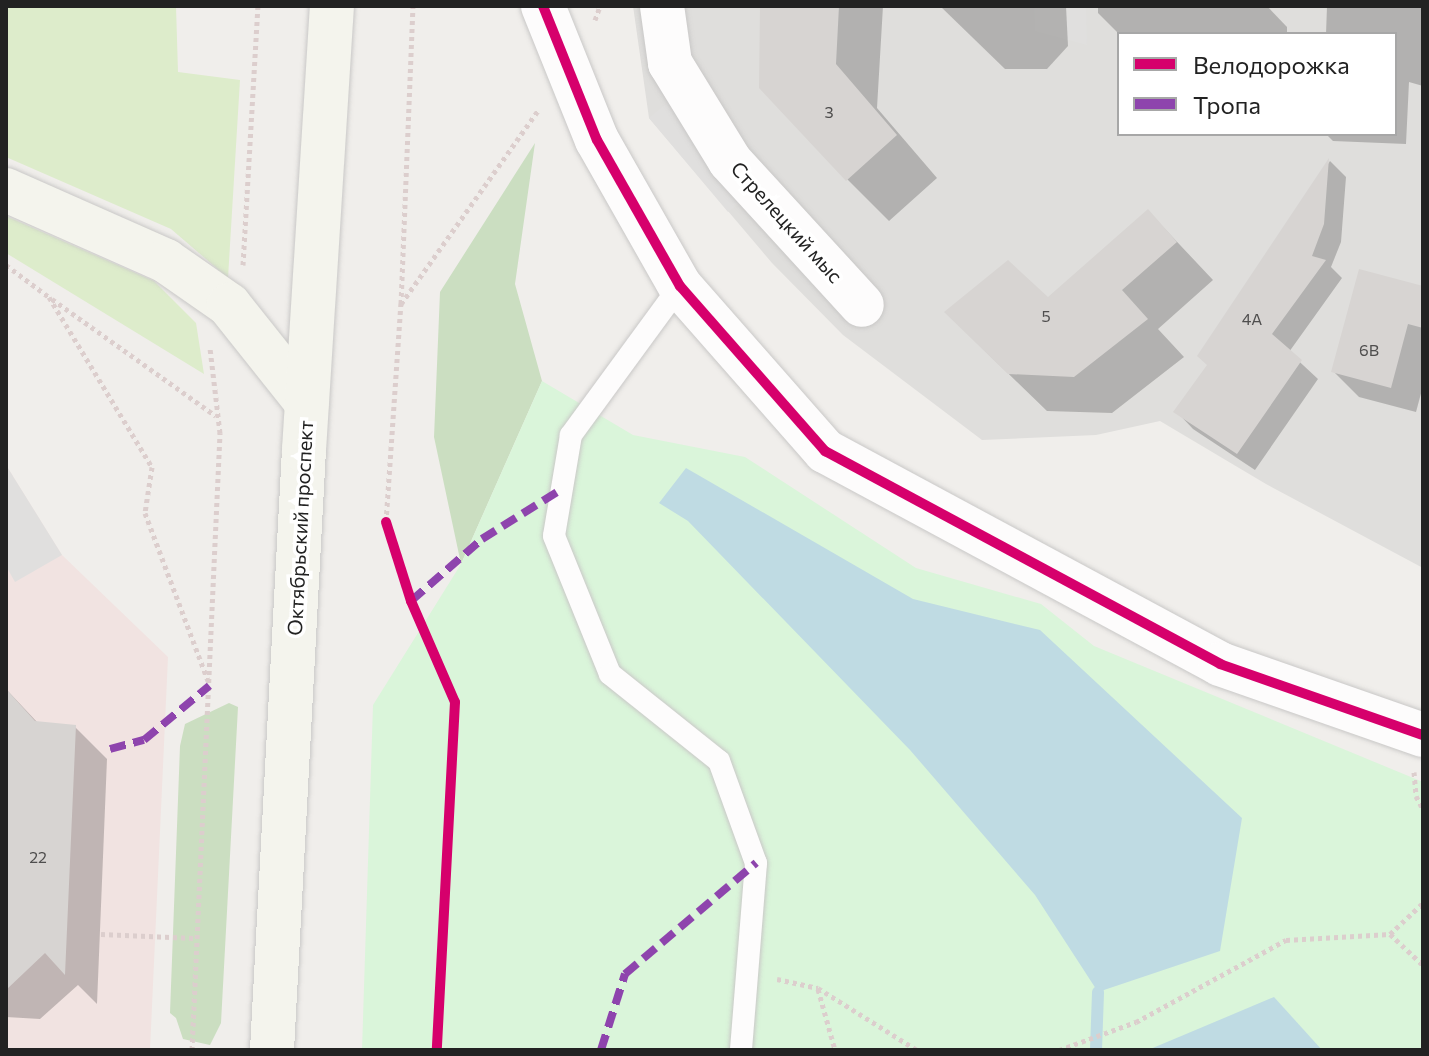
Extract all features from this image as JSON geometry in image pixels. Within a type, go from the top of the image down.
[{"type":"main road","name":"Октябрьский проспект","points":[[272,1050],[307,403],[332,23]]},
{"type":"main road","points":[[6,190],[166,261],[229,305],[307,403]]},
{"type":"street","points":[[543,6],[597,140],[680,286],[825,451],[1220,664],[1423,735]]},
{"type":"street","name":"Стрелецкий мыс","points":[[662,6],[670,63],[730,161],[862,305]]},
{"type":"lane","points":[[680,286],[571,435],[554,536],[610,674],[719,761],[756,863],[741,1050]]},
{"type":"path","points":[[242,272],[258,6]]},
{"type":"path","points":[[386,522],[401,304],[413,6]]},
{"type":"path","points":[[401,304],[503,160]]},
{"type":"path","points":[[6,265],[217,417]]},
{"type":"path","points":[[49,297],[152,467],[145,513],[209,686]]},
{"type":"path","points":[[192,1050],[194,938],[220,433],[208,333]]},
{"type":"path","points":[[1059,1050],[1136,1022],[1286,940],[1390,934],[1423,903]]},
{"type":"path","points":[[101,934],[194,938]]},
{"type":"path","points":[[1390,934],[1423,965]]},
{"type":"path","points":[[747,972],[818,988],[917,1050]]},
{"type":"path","points":[[818,988],[835,1050]]},
{"type":"shaded area","points":[[633,6],[1423,6],[1423,568],[1266,484],[1160,421],[1096,435],[982,440],[843,335],[772,263],[649,118]]},
{"type":"shaded area","points":[[1034,6],[1086,6],[1087,45],[1035,31]]},
{"type":"shaded area","points":[[671,100],[750,194],[728,212],[649,118]]},
{"type":"shaded area","points":[[6,465],[62,555],[168,657],[150,1050],[6,1050]]},
{"type":"shaded area","points":[[6,465],[62,555],[15,582],[6,566]]},
{"type":"green space","points":[[6,6],[176,6],[178,72],[240,80],[228,278],[171,229],[6,157]]},
{"type":"green space","points":[[535,143],[515,284],[542,381],[461,564],[434,437],[440,292]]},
{"type":"green space","points":[[6,216],[154,281],[196,323],[204,374],[6,253]]},
{"type":"green space","points":[[542,381],[633,435],[745,457],[916,568],[1041,604],[1094,646],[1423,782],[1423,1050],[362,1050],[373,705],[461,564]]},
{"type":"green space","points":[[229,703],[238,707],[221,1023],[210,1045],[183,1039],[176,1018],[170,1013],[180,746],[185,724]]},
{"type":"water","points":[[686,468],[913,599],[1040,630],[1242,818],[1220,951],[1098,992],[1035,895],[910,750],[688,521],[659,503]]},
{"type":"water","points":[[1274,997],[1322,1050],[1148,1050]]},
{"type":"building","points":[[760,6],[839,6],[836,64],[897,135],[846,181],[759,88]]},
{"type":"building","points":[[1329,158],[1324,224],[1312,256],[1326,260],[1272,334],[1302,360],[1237,454],[1173,412],[1207,365],[1197,356]]},
{"type":"building","points":[[1148,209],[1177,242],[1122,290],[1148,319],[1074,377],[1008,374],[944,312],[1008,260],[1048,297]]},
{"type":"building","points":[[1359,269],[1423,286],[1423,328],[1408,324],[1391,388],[1331,372]]},
{"type":"building","points":[[6,689],[35,721],[76,725],[65,975],[45,953],[6,990]]},
{"type":"waterway","points":[[1096,1050],[1098,992]]},
{"type":"marked path","points":[[411,601],[482,539],[562,489]]},
{"type":"marked path","points":[[110,749],[144,740],[209,686]]},
{"type":"marked path","points":[[601,1050],[625,974],[756,863]]},
{"type":"cycle path","points":[[543,6],[597,140],[680,286],[825,451],[1220,664],[1423,735]]},
{"type":"cycle path","points":[[386,522],[411,601],[455,702],[437,1050]]}]
